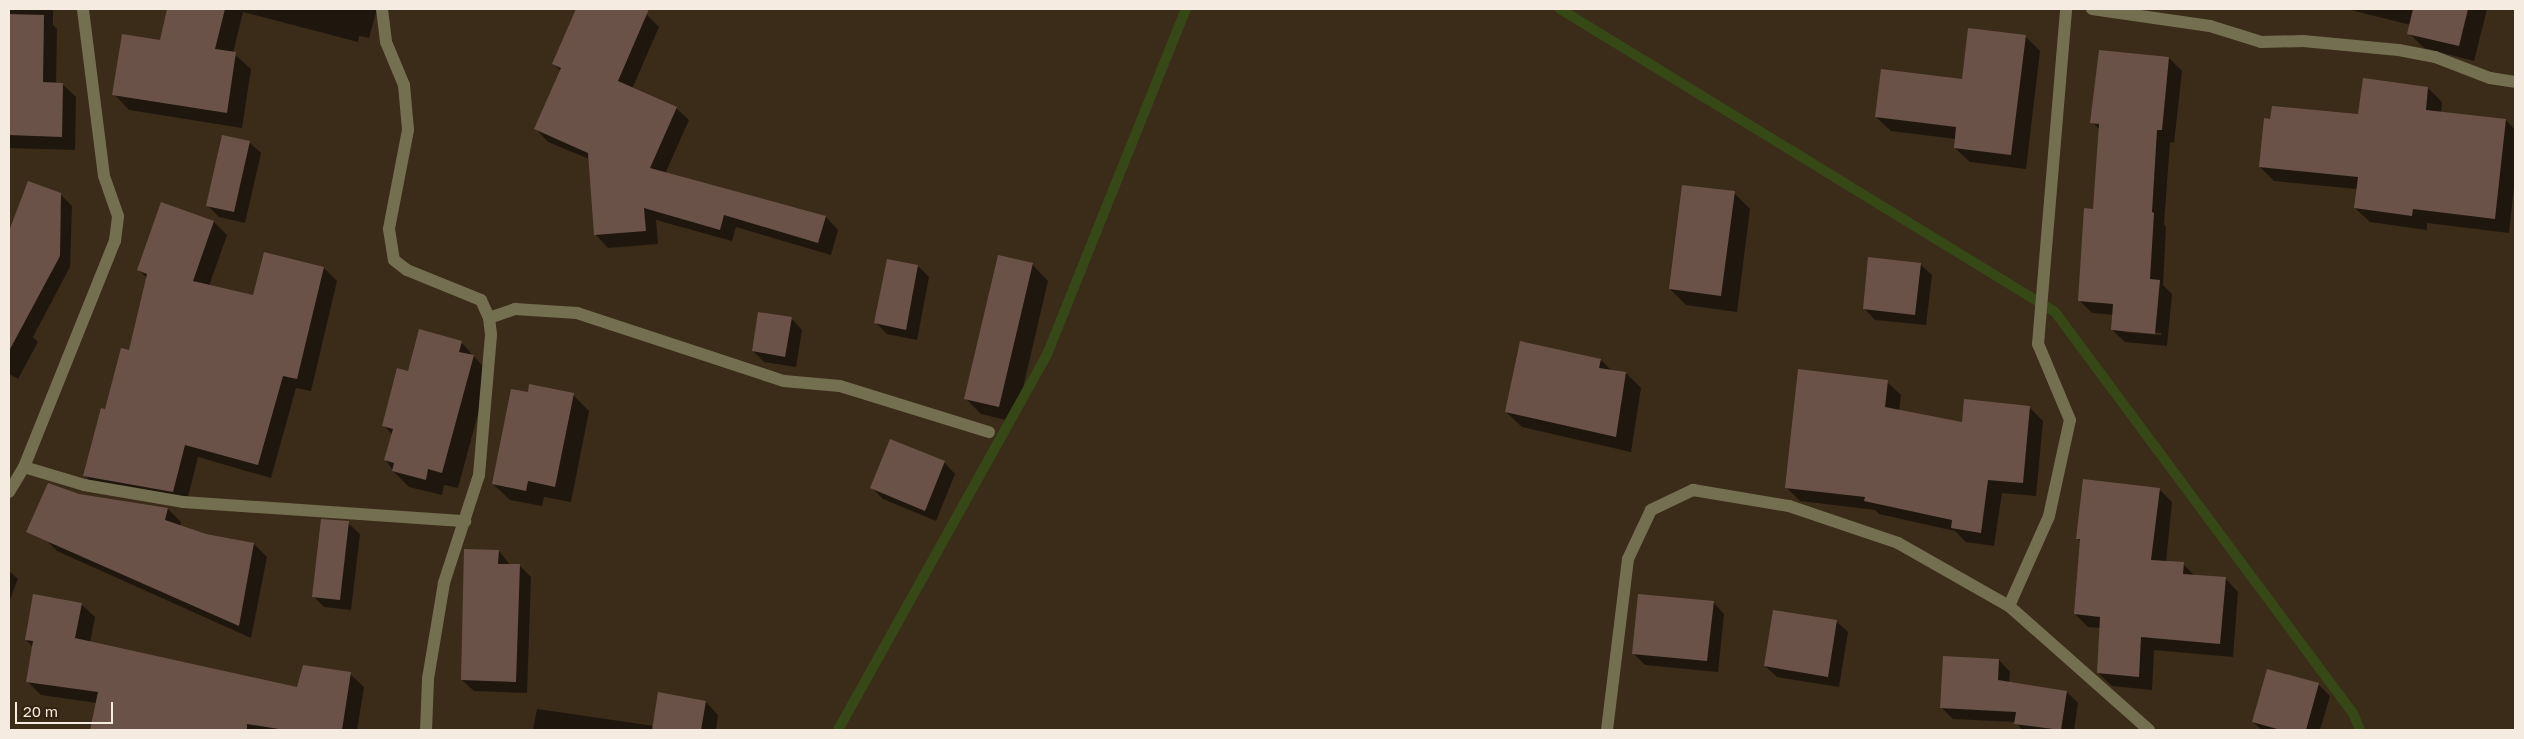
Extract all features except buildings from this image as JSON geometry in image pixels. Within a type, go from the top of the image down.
[{"type":"street","points":[[9,492],[24,467],[115,241],[118,216],[104,176],[83,9]]},
{"type":"street","points":[[382,9],[386,42],[404,85],[408,130],[389,229],[394,260],[407,270],[481,300],[489,318],[491,335],[479,475],[444,583],[428,679],[426,730]]},
{"type":"street","points":[[2009,606],[2049,516],[2070,420],[2038,344],[2066,9]]},
{"type":"street","points":[[2092,9],[2210,26],[2261,42],[2304,41],[2399,50],[2435,57],[2490,78],[2515,82]]},
{"type":"street","points":[[489,318],[515,309],[577,312],[784,381],[840,386],[989,432]]},
{"type":"street","points":[[24,467],[84,484],[183,502],[465,521]]},
{"type":"street","points":[[1607,730],[1628,558],[1651,510],[1693,490],[1789,506],[1898,542],[2009,606],[2149,730]]},
{"type":"waterway","points":[[838,730],[1048,352],[1186,9]]},
{"type":"waterway","points":[[1560,9],[2055,312],[2353,713],[2360,730]]}]
